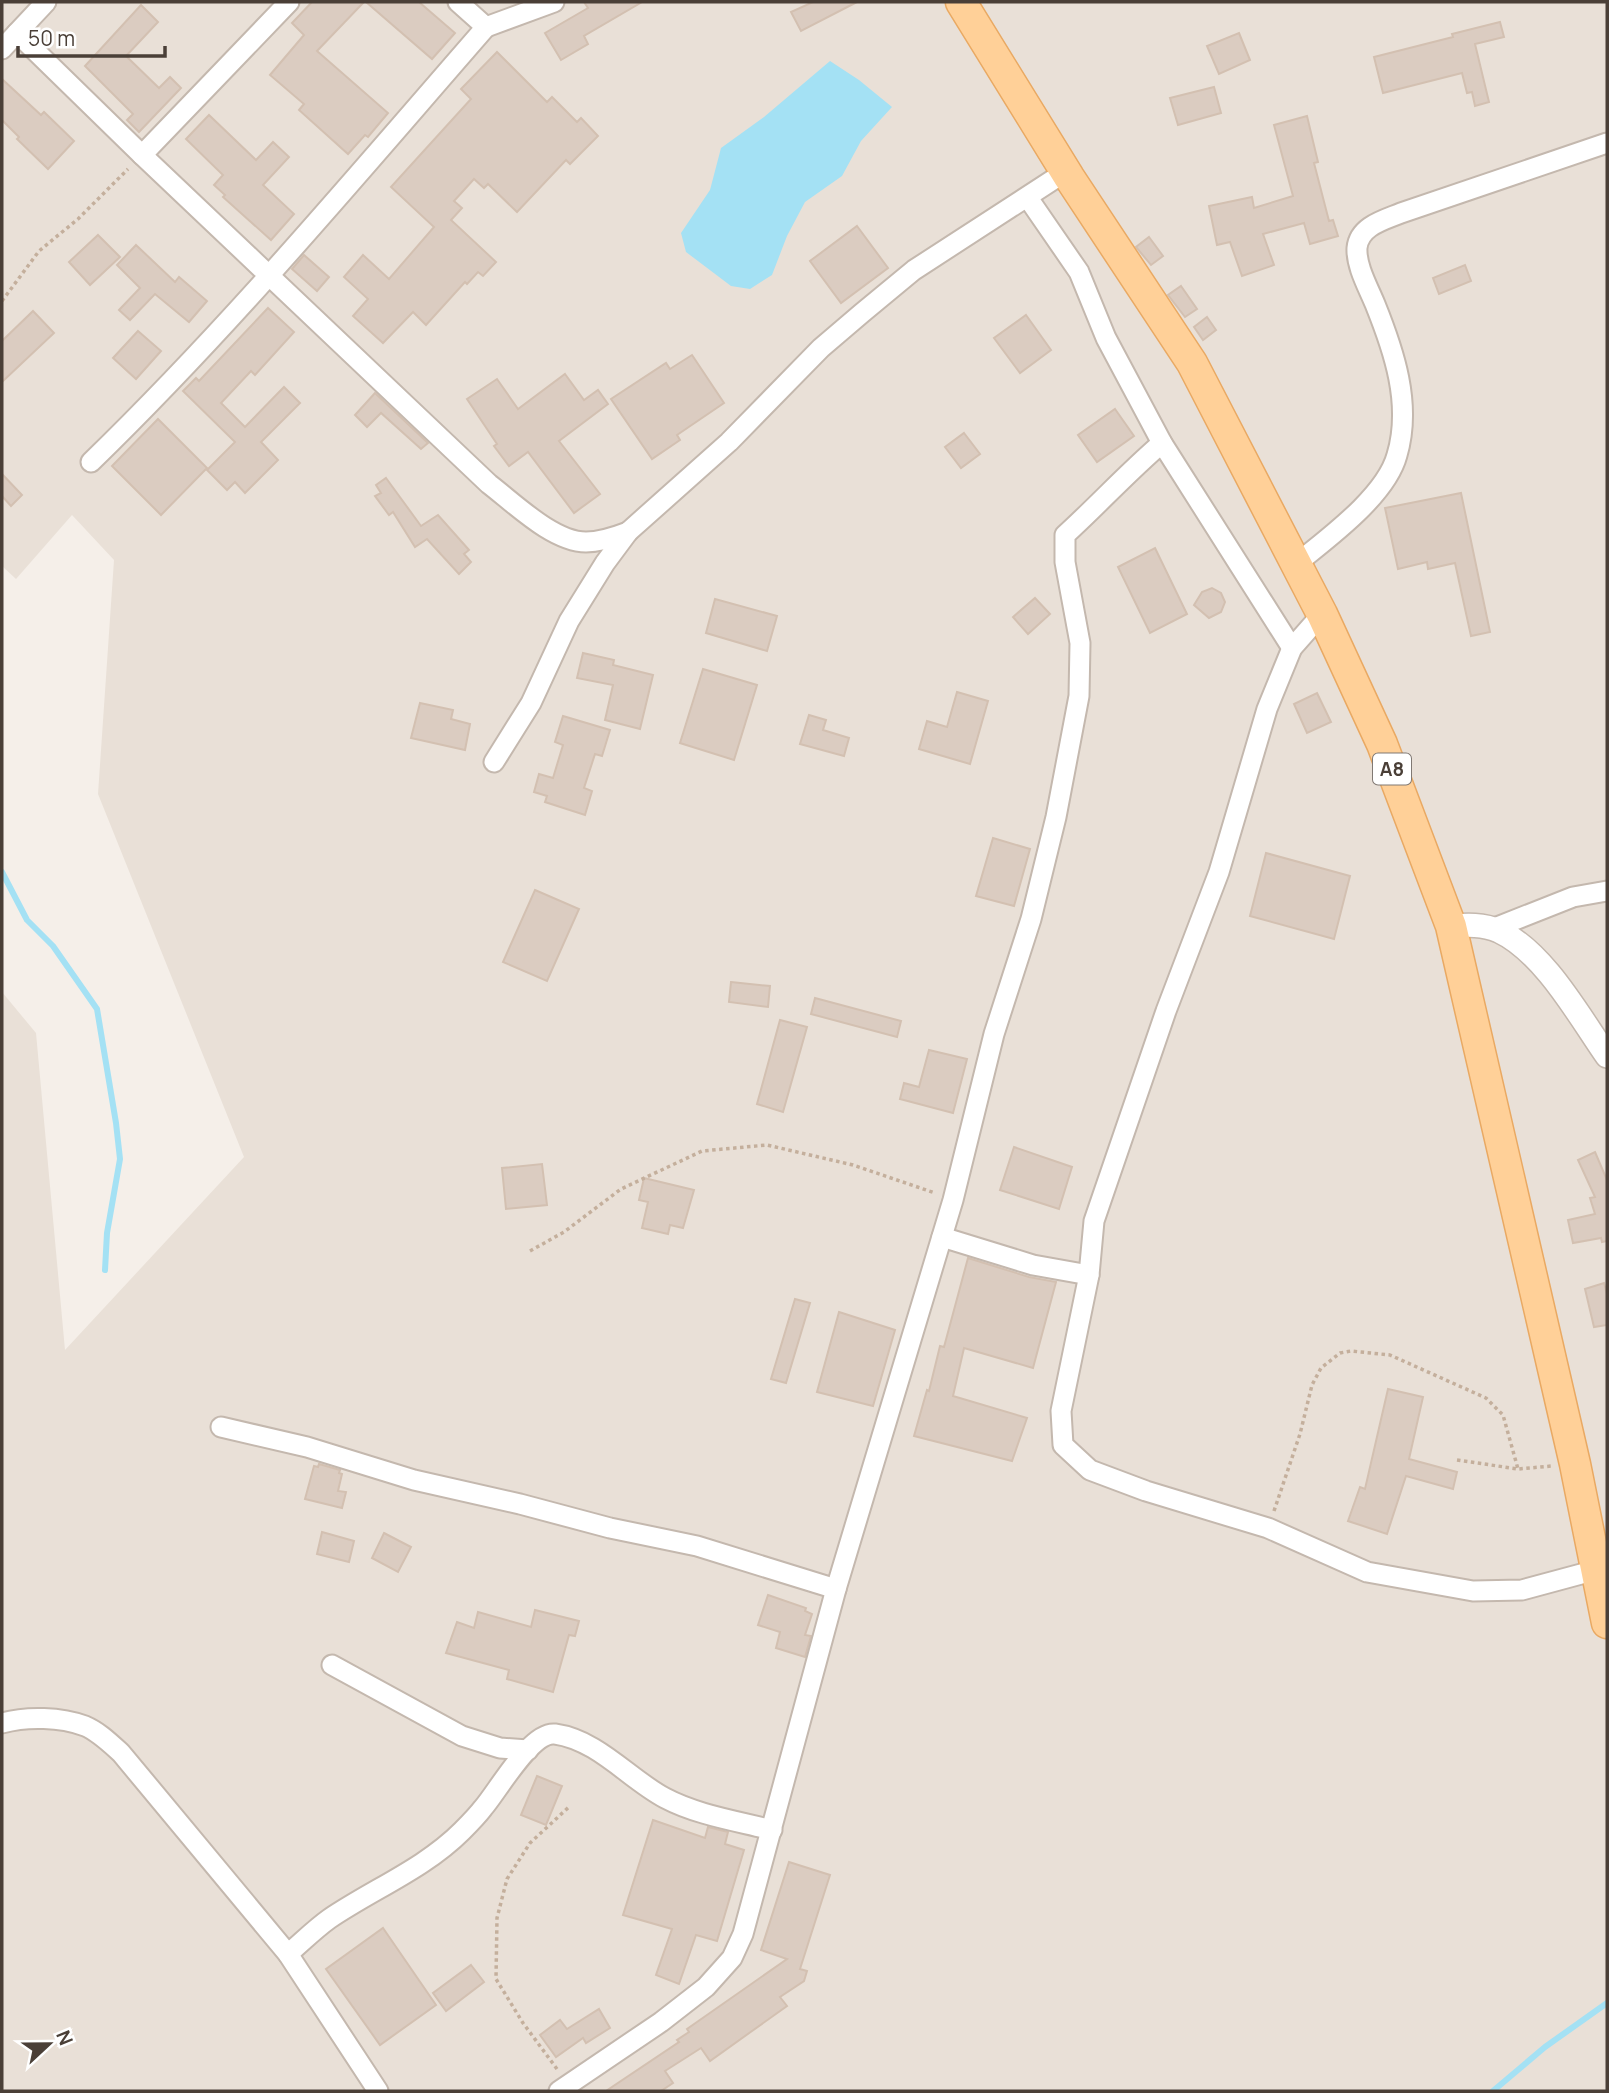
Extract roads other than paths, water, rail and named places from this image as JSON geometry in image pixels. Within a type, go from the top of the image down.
[{"type":"main road","name":"A8","points":[[961,2],[1065,172],[1192,363],[1322,614],[1382,744],[1451,926],[1575,1464],[1607,1623]]},
{"type":"street","points":[[2,49],[46,2]]},
{"type":"street","points":[[142,155],[289,2]]},
{"type":"street","points":[[458,2],[486,27]]},
{"type":"street","points":[[91,462],[146,409],[270,275],[486,27],[554,2]]},
{"type":"street","points":[[17,33],[489,484],[549,530],[575,541],[611,538],[628,532]]},
{"type":"street","points":[[1296,564],[1353,518],[1376,492],[1397,457],[1402,425],[1396,360],[1360,266],[1357,247],[1362,234],[1371,226],[1401,213],[1607,143]]},
{"type":"street","points":[[494,762],[531,703],[569,621],[600,570],[628,532],[729,442],[821,348],[914,270],[1065,172]]},
{"type":"street","points":[[1028,198],[1079,272],[1106,338],[1162,443],[1292,648]]},
{"type":"street","points":[[564,2088],[661,2022],[706,1987],[732,1958],[743,1934],[836,1589],[953,1199],[994,1034],[1031,919],[1059,804],[1079,696],[1080,643],[1065,562],[1065,535],[1162,443]]},
{"type":"street","points":[[1322,614],[1292,648],[1267,709],[1219,872],[1166,1011],[1094,1221],[1089,1275],[1061,1411],[1063,1445],[1090,1469],[1146,1491],[1268,1528],[1367,1572],[1473,1591],[1522,1590],[1597,1570]]},
{"type":"street","points":[[1492,929],[1573,897],[1607,891]]},
{"type":"street","points":[[1451,926],[1478,925],[1492,929],[1521,946],[1549,973],[1607,1056]]},
{"type":"street","points":[[942,1237],[1033,1265],[1089,1275]]},
{"type":"street","points":[[221,1427],[307,1447],[414,1480],[621,1531],[697,1546],[836,1589]]},
{"type":"street","points":[[332,1665],[462,1737],[500,1748],[528,1750]]},
{"type":"street","points":[[2,1723],[26,1718],[84,1726],[98,1733],[121,1753],[288,1954],[378,2091]]},
{"type":"street","points":[[288,1954],[327,1920],[414,1869],[460,1833],[528,1750],[546,1735],[557,1734],[595,1749],[664,1798],[691,1809],[772,1830]]},
{"type":"water","points":[[830,61],[892,107],[861,141],[842,176],[805,202],[787,236],[772,275],[750,289],[731,286],[686,252],[681,233],[710,190],[721,148],[764,117]]},
{"type":"waterway","points":[[2,872],[27,920],[53,946],[97,1009],[120,1159],[107,1233],[105,1270]]},
{"type":"waterway","points":[[1493,2091],[1545,2047],[1607,2003]]}]
